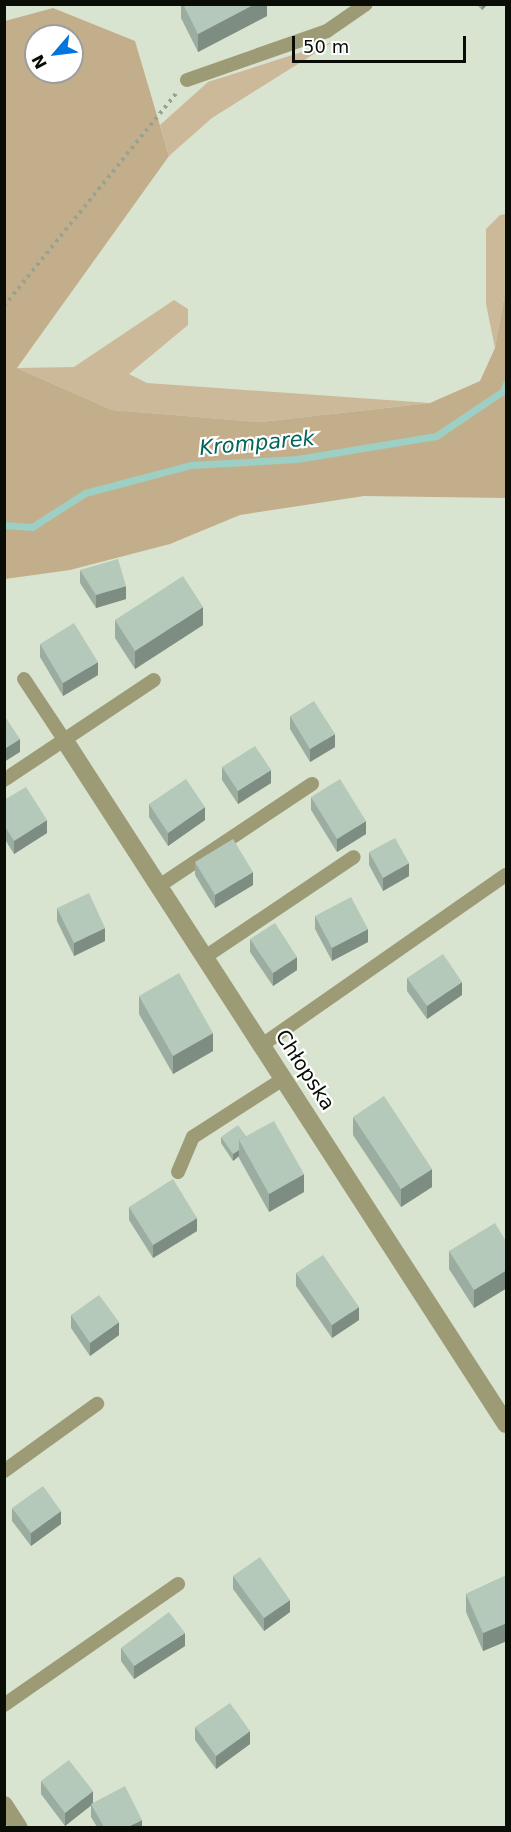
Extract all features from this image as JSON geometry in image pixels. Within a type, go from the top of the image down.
[{"type":"street","name":"Chłopska","points":[[65,741],[507,1424]]},
{"type":"street","points":[[4,1804],[20,1827]]},
{"type":"lane","points":[[187,80],[327,31],[366,4]]},
{"type":"lane","points":[[24,679],[65,741]]},
{"type":"lane","points":[[4,780],[154,680]]},
{"type":"lane","points":[[159,886],[312,784]]},
{"type":"lane","points":[[205,957],[354,857]]},
{"type":"lane","points":[[262,1045],[507,875]]},
{"type":"lane","points":[[178,1172],[193,1137],[283,1079]]},
{"type":"lane","points":[[4,1471],[97,1404]]},
{"type":"lane","points":[[4,1705],[178,1584]]},
{"type":"path","points":[[4,306],[187,80]]},
{"type":"shaded area","points":[[53,8],[135,41],[169,156],[17,368],[112,410],[260,422],[430,403],[480,381],[495,348],[506,287],[506,498],[364,496],[240,515],[170,544],[70,570],[5,579],[5,21]]},
{"type":"shaded area","points":[[333,42],[212,118],[169,156],[160,125],[208,82]]},
{"type":"shaded area","points":[[506,214],[506,287],[495,348],[486,304],[486,229],[500,215]]},
{"type":"shaded area","points":[[174,300],[188,309],[188,325],[129,374],[147,383],[430,403],[260,422],[112,410],[17,368],[74,367]]},
{"type":"building","points":[[183,4],[255,4],[198,34]]},
{"type":"building","points":[[118,559],[126,586],[96,595],[80,570]]},
{"type":"building","points":[[183,576],[203,607],[135,651],[115,620]]},
{"type":"building","points":[[74,623],[98,662],[63,683],[40,644]]},
{"type":"building","points":[[314,701],[335,734],[310,749],[290,716]]},
{"type":"building","points":[[4,715],[20,739],[4,749]]},
{"type":"building","points":[[255,746],[271,770],[238,791],[222,767]]},
{"type":"building","points":[[186,779],[205,807],[168,833],[149,804]]},
{"type":"building","points":[[340,779],[366,821],[337,839],[311,797]]},
{"type":"building","points":[[26,787],[47,820],[14,841],[4,825],[4,800]]},
{"type":"building","points":[[395,838],[409,863],[383,878],[369,852]]},
{"type":"building","points":[[233,839],[253,872],[215,895],[195,862]]},
{"type":"building","points":[[89,893],[105,928],[74,943],[57,908]]},
{"type":"building","points":[[351,897],[368,929],[332,948],[315,916]]},
{"type":"building","points":[[275,923],[297,957],[273,973],[250,939]]},
{"type":"building","points":[[443,954],[462,982],[427,1006],[407,978]]},
{"type":"building","points":[[179,973],[213,1033],[173,1056],[139,996]]},
{"type":"building","points":[[384,1096],[432,1169],[401,1189],[353,1117]]},
{"type":"building","points":[[274,1121],[304,1174],[269,1194],[239,1140]]},
{"type":"building","points":[[238,1125],[246,1136],[239,1140],[239,1150],[233,1154],[221,1137]]},
{"type":"building","points":[[173,1179],[197,1218],[153,1245],[129,1207]]},
{"type":"building","points":[[495,1223],[507,1243],[507,1270],[474,1290],[449,1251]]},
{"type":"building","points":[[323,1255],[359,1307],[332,1325],[296,1273]]},
{"type":"building","points":[[99,1295],[119,1322],[90,1343],[71,1315]]},
{"type":"building","points":[[43,1486],[61,1511],[31,1533],[12,1508]]},
{"type":"building","points":[[260,1557],[290,1600],[264,1618],[233,1576]]},
{"type":"building","points":[[507,1575],[507,1623],[483,1633],[466,1594]]},
{"type":"building","points":[[169,1612],[185,1633],[134,1666],[121,1648]]},
{"type":"building","points":[[230,1703],[250,1731],[216,1756],[195,1727]]},
{"type":"building","points":[[69,1760],[93,1791],[65,1813],[41,1781]]},
{"type":"building","points":[[125,1786],[142,1820],[128,1827],[104,1827],[91,1804]]},
{"type":"waterway","name":"Kromparek","points":[[4,525],[32,527],[85,493],[191,465],[297,459],[436,436],[503,391],[506,384]]}]
